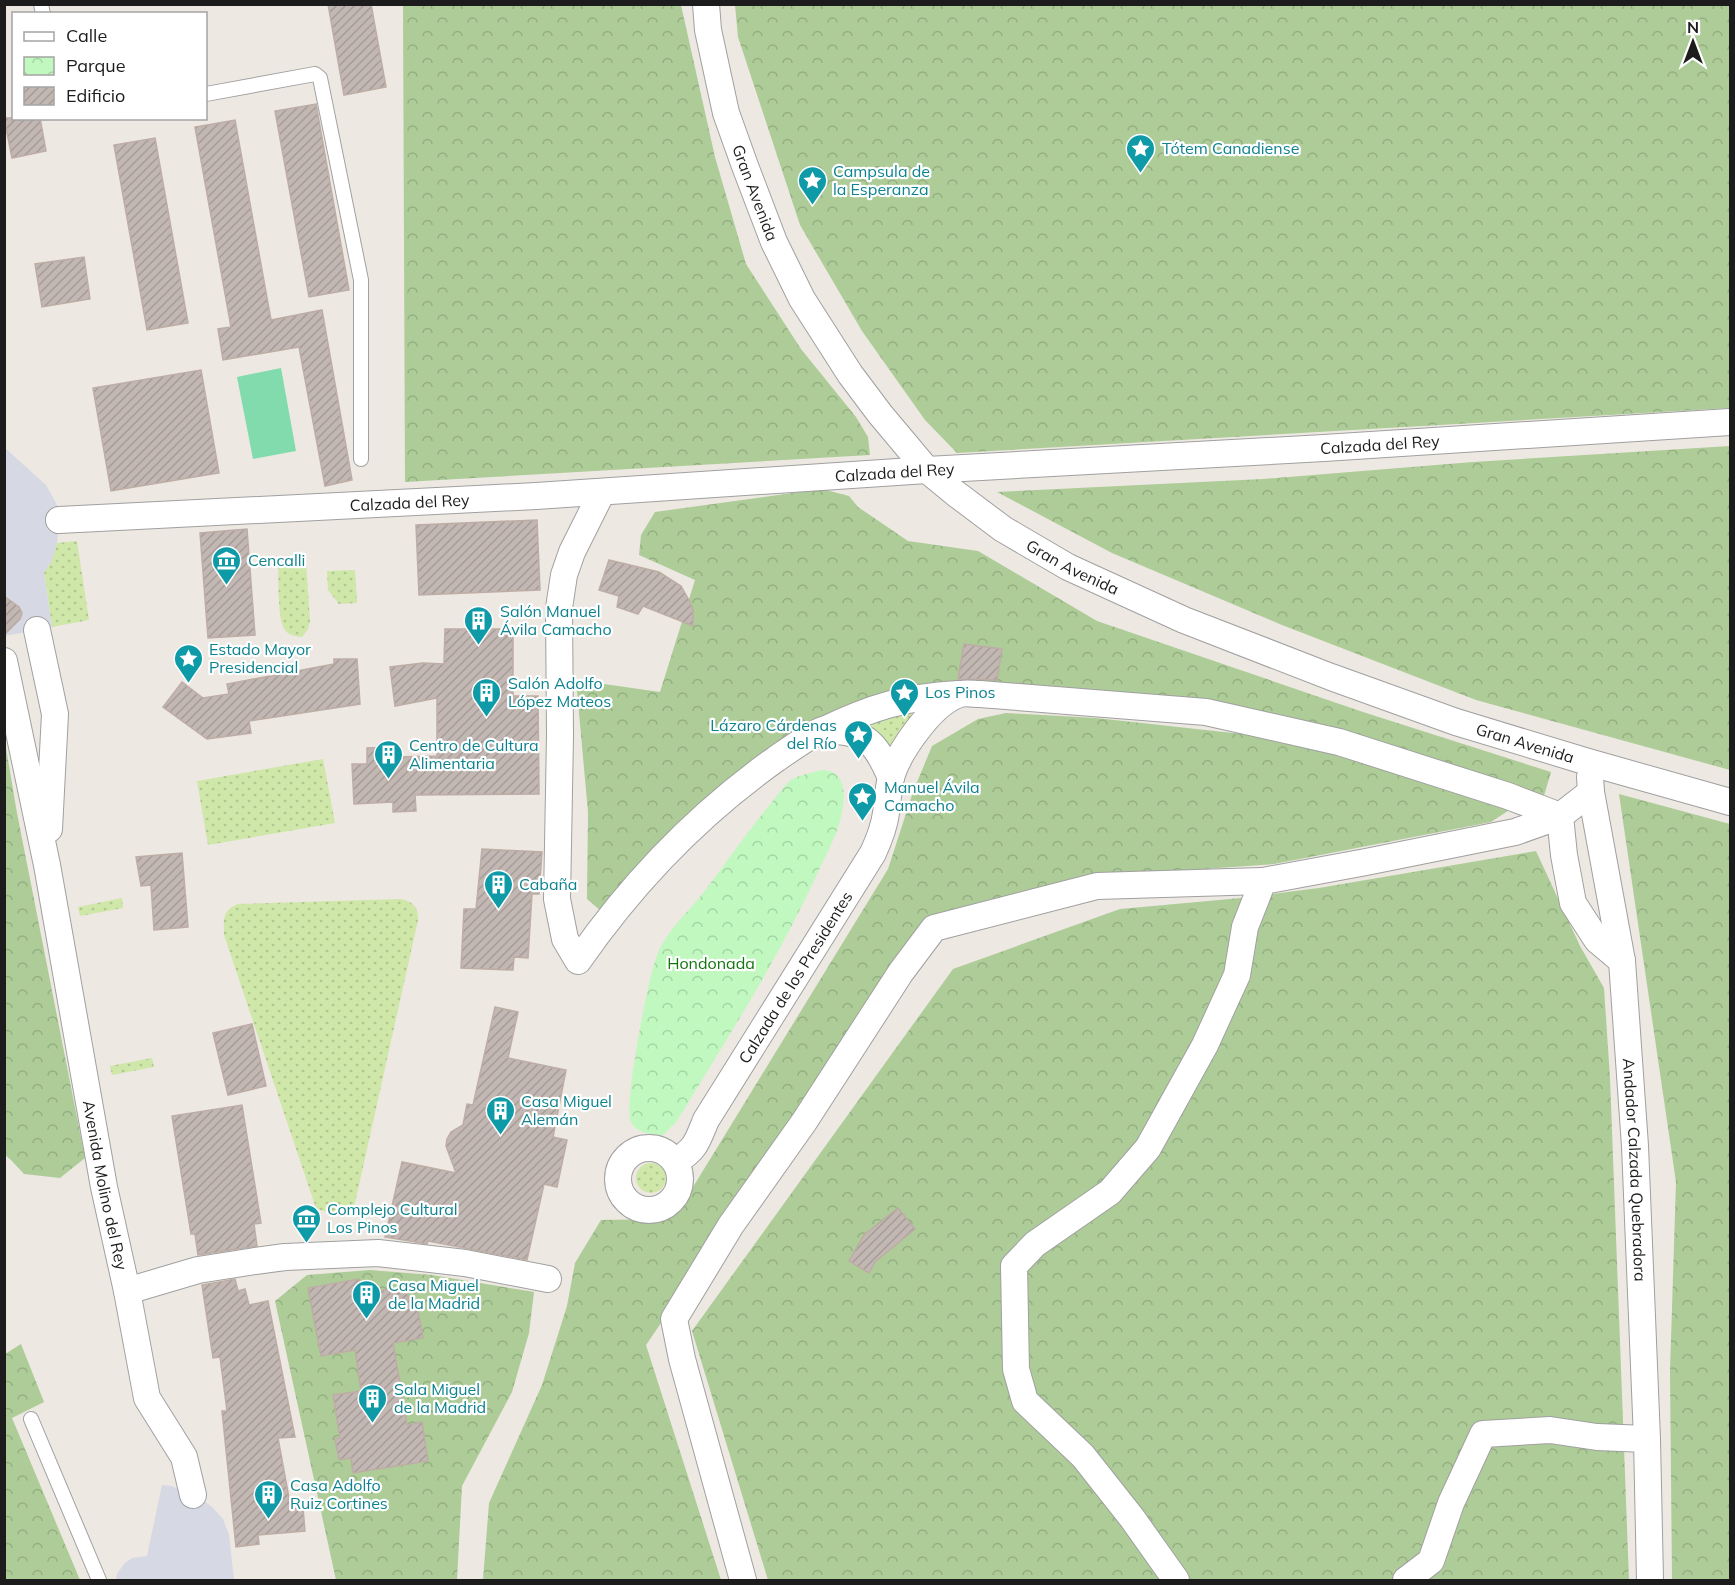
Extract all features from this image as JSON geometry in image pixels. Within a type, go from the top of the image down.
[{"type":"street","name":"Gran Avenida","points":[[706,4],[708,30],[726,113],[774,242],[802,299],[850,374],[927,470],[1003,529],[1068,567],[1184,620],[1456,722],[1731,802]]},
{"type":"street","name":"Calzada del Rey","points":[[59,520],[602,492],[927,470],[1307,450],[1731,422]]},
{"type":"street","points":[[602,492],[572,552],[564,575],[559,608],[560,736],[557,899],[565,939],[578,961],[640,883],[691,828],[747,780],[789,750],[824,730],[858,714],[909,699],[980,694],[1206,712],[1340,742],[1508,796],[1560,816]]},
{"type":"street","name":"Avenida Molino del Rey","points":[[37,630],[55,714],[47,865]]},
{"type":"street","name":"Avenida Molino del Rey","points":[[4,661],[47,865],[104,1187],[147,1398],[184,1457],[193,1495]]},
{"type":"street","name":"Calzada de los Presidentes","points":[[675,1162],[689,1153],[697,1143],[706,1120],[873,853],[886,816],[891,778],[907,745],[922,724],[940,706],[958,694]]},
{"type":"street","points":[[824,730],[848,731],[864,737],[876,749],[891,778]]},
{"type":"street","name":"Andador Calzada Quebradora","points":[[1588,762],[1591,792],[1622,961],[1635,1146],[1647,1439],[1650,1581]]},
{"type":"street","points":[[743,1581],[682,1359],[674,1319],[731,1225],[804,1122],[901,972],[934,928],[1096,886],[1263,881],[1515,832],[1560,816],[1591,792]]},
{"type":"street","points":[[1560,816],[1564,855],[1573,903],[1597,940],[1622,961]]},
{"type":"street","points":[[1176,1581],[1132,1518],[1083,1456],[1025,1401],[1016,1369],[1014,1266],[1035,1244],[1110,1192],[1148,1148],[1205,1045],[1237,975],[1245,927],[1263,881]]},
{"type":"street","points":[[127,1291],[198,1270],[255,1261],[285,1257],[378,1253],[465,1263],[548,1279]]},
{"type":"street","points":[[1406,1581],[1431,1561],[1451,1503],[1483,1434],[1550,1430],[1597,1437],[1647,1439]]},
{"type":"lane","points":[[207,94],[315,74],[320,78],[361,280],[361,459]]},
{"type":"lane","points":[[31,1419],[99,1581]]},
{"type":"green space","points":[[403,5],[681,5],[715,157],[746,264],[801,349],[856,417],[868,437],[870,455],[405,482]]},
{"type":"green space","points":[[735,5],[1730,5],[1730,408],[957,453],[925,420],[862,331],[800,225],[738,37]]},
{"type":"green space","points":[[281,368],[296,451],[253,459],[237,377]]},
{"type":"green space","points":[[1730,446],[1730,770],[1476,700],[1282,625],[1112,553],[997,492],[1263,479],[1473,462]]},
{"type":"green space","points":[[822,489],[849,496],[858,507],[908,541],[978,551],[1097,621],[1363,712],[1551,772],[1543,799],[1214,705],[893,690],[755,759],[676,824],[602,912],[587,899],[588,812],[576,680],[660,692],[695,580],[639,555],[641,535],[655,512]]},
{"type":"green space","points":[[77,541],[89,620],[52,627],[44,572],[52,560],[57,543]]},
{"type":"green space","points":[[306,562],[310,621],[302,637],[288,633],[282,625],[278,563]]},
{"type":"green space","points":[[355,570],[357,603],[339,604],[328,590],[327,571]]},
{"type":"green space","points":[[910,710],[913,714],[911,719],[891,746],[885,746],[868,722]]},
{"type":"green space","points":[[1006,713],[1096,718],[1251,735],[1338,754],[1517,805],[1491,822],[1274,864],[1133,874],[934,922],[646,1345],[721,1580],[483,1580],[489,1503],[542,1385],[567,1306],[575,1263],[601,1220],[665,1219],[693,1187],[888,869],[913,792],[932,746],[978,719]]},
{"type":"green space","points":[[5,742],[85,1158],[60,1178],[24,1174],[5,1155]]},
{"type":"green space","points":[[323,759],[335,823],[208,845],[197,781]]},
{"type":"green space","name":"Hondonada","points":[[821,770],[829,771],[839,778],[842,783],[843,804],[835,835],[802,906],[751,999],[677,1121],[663,1135],[650,1134],[637,1129],[631,1122],[629,1111],[631,1092],[638,1039],[658,953],[674,927],[701,896],[785,786],[794,778]]},
{"type":"green space","points":[[1619,794],[1730,824],[1730,1580],[1672,1580],[1670,1371],[1676,1182]]},
{"type":"green space","points":[[1536,851],[1580,946],[1604,988],[1610,1078],[1629,1580],[768,1580],[692,1331],[953,969],[1120,909],[1319,888]]},
{"type":"green space","points":[[122,898],[123,908],[80,916],[78,907]]},
{"type":"green space","points":[[400,899],[414,905],[418,920],[355,1203],[348,1210],[326,1211],[316,1208],[224,935],[225,916],[229,909],[238,904]]},
{"type":"green space","points":[[152,1058],[154,1067],[112,1075],[110,1066]]},
{"type":"green space","points":[[651,1163],[662,1167],[666,1178],[662,1189],[651,1193],[640,1189],[636,1178],[640,1167]]},
{"type":"green space","points":[[370,1270],[432,1275],[534,1292],[529,1333],[512,1392],[462,1486],[457,1580],[336,1580],[275,1301],[307,1275]]},
{"type":"green space","points":[[21,1344],[44,1402],[12,1418],[80,1580],[5,1580],[5,1354]]},
{"type":"shaded area","points":[[5,448],[46,485],[57,505],[59,520],[57,543],[52,560],[44,573],[52,627],[5,636],[5,620],[20,619],[22,613],[19,607],[13,604],[5,607]]},
{"type":"shaded area","points":[[162,1485],[171,1486],[202,1499],[223,1519],[229,1535],[234,1580],[116,1580],[117,1574],[125,1563],[132,1558],[147,1556]]},
{"type":"building","points":[[328,4],[371,4],[386,87],[344,95]]},
{"type":"building","points":[[316,104],[349,290],[309,297],[275,111]]},
{"type":"building","points":[[4,118],[40,120],[46,151],[12,158]]},
{"type":"building","points":[[235,120],[271,320],[322,310],[352,480],[325,486],[299,347],[223,360],[218,329],[231,327],[195,127]]},
{"type":"building","points":[[155,138],[188,323],[147,330],[114,145]]},
{"type":"building","points":[[84,257],[90,299],[42,307],[35,264]]},
{"type":"building","points":[[201,370],[219,473],[111,491],[93,388]]},
{"type":"building","points":[[537,520],[540,590],[419,595],[416,525]]},
{"type":"building","points":[[247,529],[255,635],[208,638],[200,533]]},
{"type":"building","points":[[609,560],[659,572],[681,586],[693,610],[693,626],[643,606],[638,614],[617,607],[619,596],[599,590]]},
{"type":"building","points":[[4,596],[19,607],[22,613],[20,619],[4,635]]},
{"type":"building","points":[[445,629],[513,629],[513,696],[538,696],[539,794],[415,795],[416,811],[393,812],[393,802],[354,804],[352,764],[367,764],[367,748],[393,747],[393,757],[437,756],[437,698],[395,706],[390,667],[423,663],[444,664]]},
{"type":"building","points":[[964,644],[1002,649],[997,680],[958,679]]},
{"type":"building","points":[[334,659],[357,659],[360,704],[249,721],[251,733],[207,739],[163,707],[182,682],[203,698],[229,694],[227,684],[334,664]]},
{"type":"building","name":"Cabaña","points":[[482,849],[542,852],[539,894],[532,894],[528,958],[514,957],[513,970],[461,968],[464,909],[476,909]]},
{"type":"building","points":[[182,853],[188,927],[154,930],[151,885],[141,886],[136,857]]},
{"type":"building","name":"Casa Miguel Alemán","points":[[495,1007],[518,1012],[508,1058],[566,1070],[553,1137],[567,1140],[557,1187],[544,1184],[527,1260],[428,1241],[427,1244],[385,1237],[402,1162],[456,1173],[446,1146],[447,1139],[451,1132],[463,1125],[467,1104],[473,1105]]},
{"type":"building","points":[[252,1024],[266,1086],[228,1095],[213,1033]]},
{"type":"building","points":[[242,1105],[261,1223],[254,1224],[257,1246],[198,1255],[195,1234],[191,1234],[172,1116]]},
{"type":"building","points":[[898,1208],[915,1229],[875,1262],[869,1273],[849,1261],[864,1235]]},
{"type":"building","points":[[235,1279],[238,1291],[245,1289],[249,1305],[268,1301],[295,1437],[278,1438],[291,1509],[303,1508],[305,1531],[258,1535],[259,1544],[236,1547],[222,1411],[227,1411],[220,1357],[213,1358],[202,1285]]},
{"type":"building","points":[[359,1279],[361,1294],[394,1288],[395,1293],[407,1291],[409,1301],[416,1300],[423,1338],[393,1343],[407,1425],[422,1422],[428,1461],[353,1473],[351,1458],[339,1460],[335,1439],[340,1438],[333,1395],[361,1391],[355,1350],[321,1356],[308,1288]]},
{"type":"place","name":"Tótem Canadiense","points":[[1141,174]]},
{"type":"place","name":"Campsula de la Esperanza","points":[[812,206]]},
{"type":"place","name":"Cencalli","points":[[227,586]]},
{"type":"place","name":"Salón Manuel Ávila Camacho","points":[[479,646]]},
{"type":"place","name":"Estado Mayor Presidencial","points":[[188,684]]},
{"type":"place","name":"Salón Adolfo López Mateos","points":[[487,718]]},
{"type":"place","name":"Los Pinos","points":[[904,718]]},
{"type":"place","name":"Lázaro Cárdenas del Río","points":[[858,760]]},
{"type":"place","name":"Centro de Cultura Alimentaria","points":[[388,780]]},
{"type":"place","name":"Manuel Ávila Camacho","points":[[863,822]]},
{"type":"place","name":"Cabaña","points":[[498,910]]},
{"type":"place","name":"Casa Miguel Alemán","points":[[500,1136]]},
{"type":"place","name":"Complejo Cultural Los Pinos","points":[[306,1244]]},
{"type":"place","name":"Casa Miguel de la Madrid","points":[[367,1320]]},
{"type":"place","name":"Sala Miguel de la Madrid","points":[[373,1424]]},
{"type":"place","name":"Casa Adolfo Ruiz Cortines","points":[[269,1520]]}]
